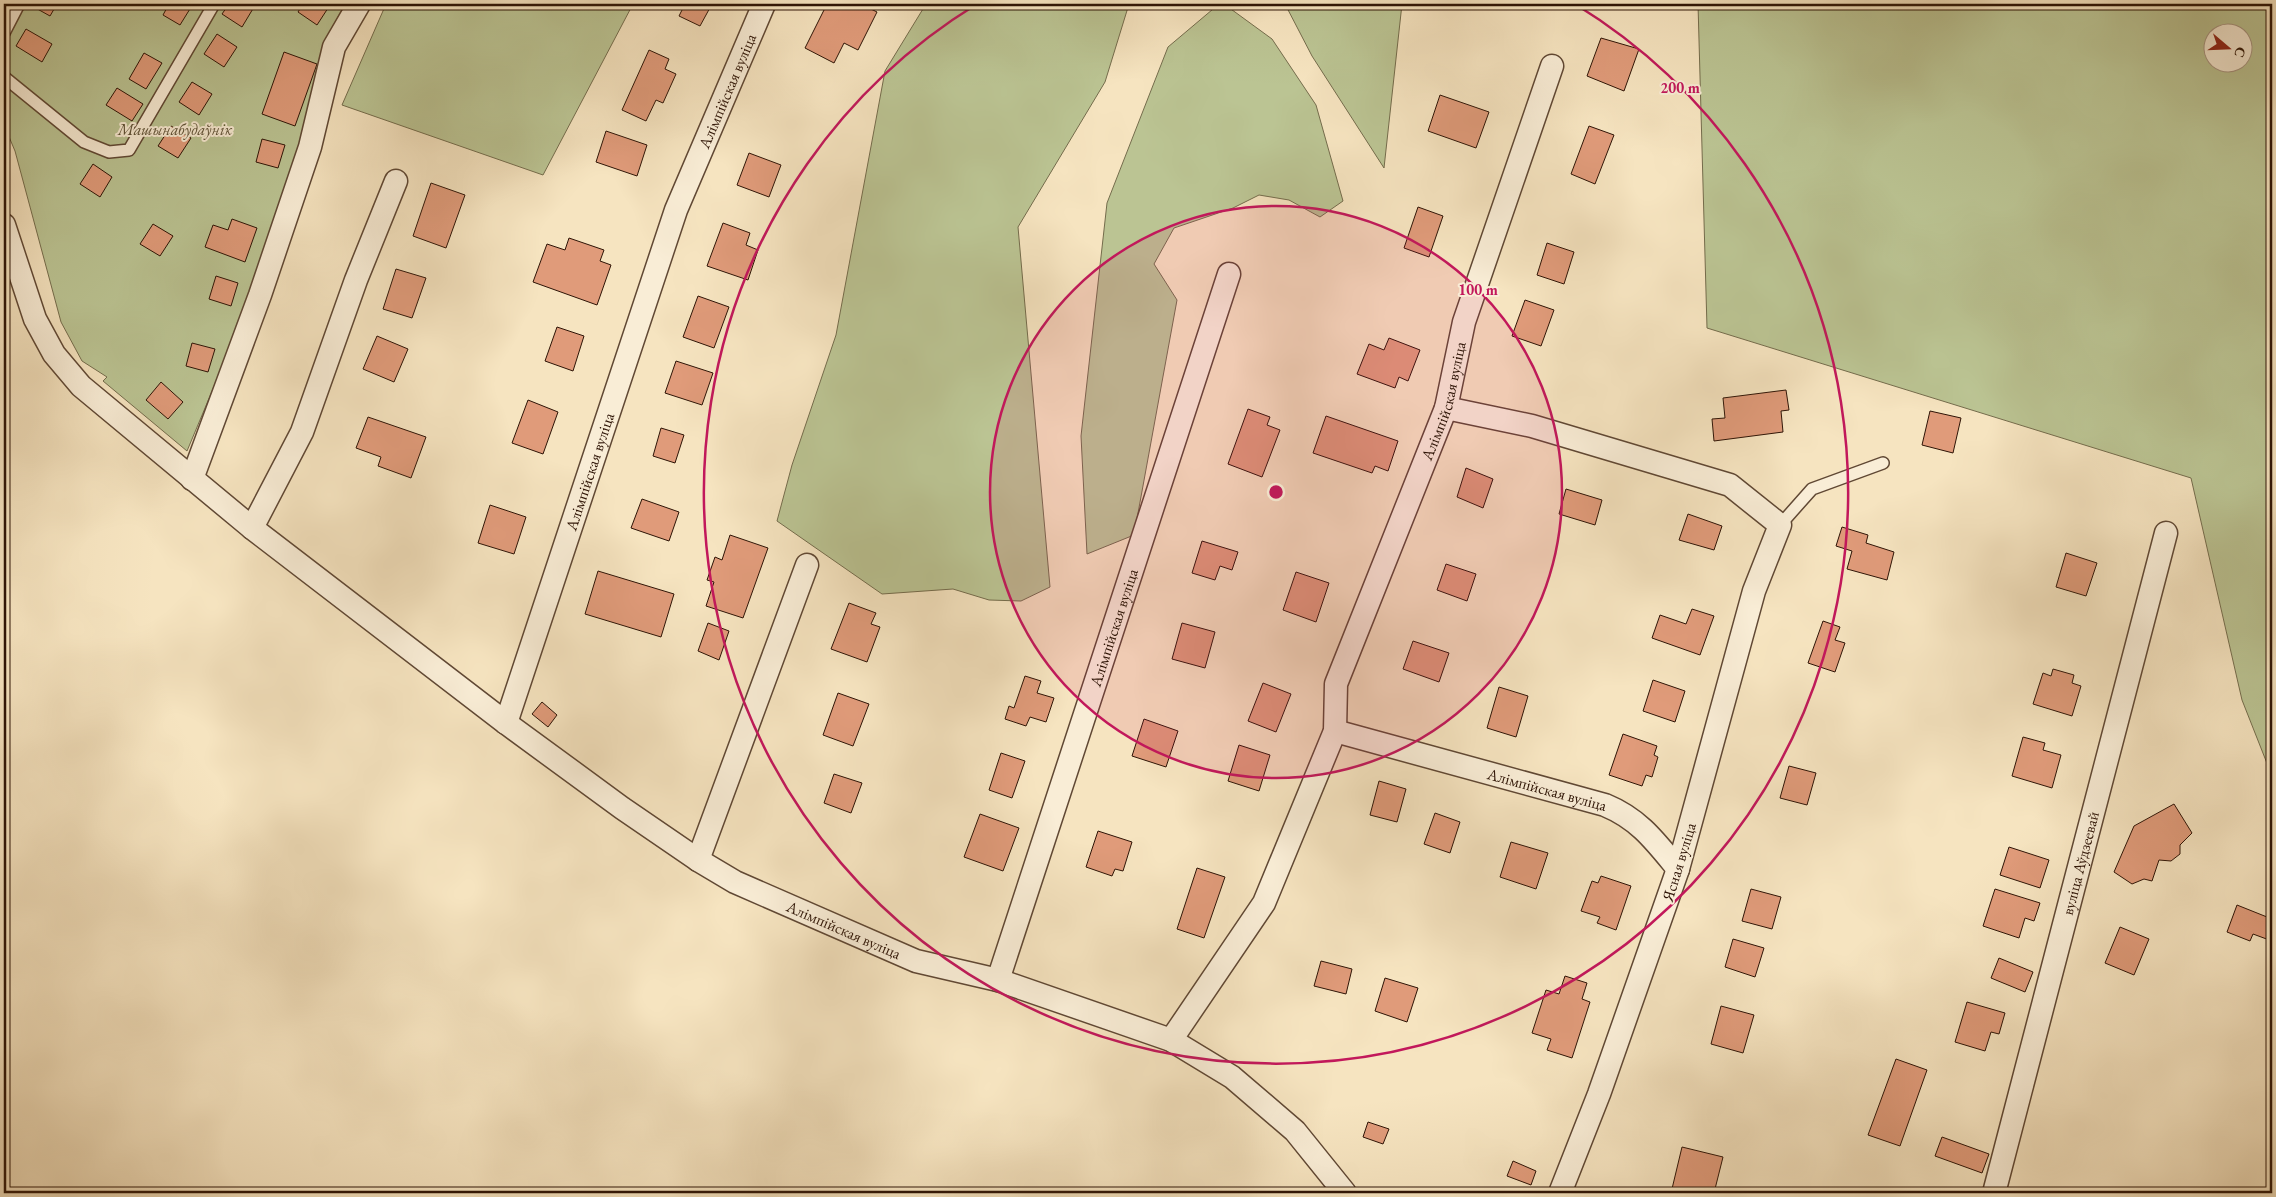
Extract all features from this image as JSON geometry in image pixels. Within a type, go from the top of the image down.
[{"type":"street","points":[[192,479],[260,295],[310,147],[334,47],[359,4]]},
{"type":"street","name":"Алімпійская вуліца","points":[[764,4],[676,210],[506,723],[698,860],[735,882],[916,960],[998,980],[1171,1040],[1264,903],[1335,731],[1336,684],[1446,408],[1464,322],[1552,66]]},
{"type":"street","points":[[252,528],[302,432],[337,330],[396,181]]},
{"type":"street","points":[[4,225],[35,319],[54,354],[81,386],[252,528],[506,723]]},
{"type":"street","name":"Алімпійская вуліца","points":[[998,980],[1230,274]]},
{"type":"street","points":[[1446,408],[1532,426],[1730,486],[1780,525]]},
{"type":"street","name":"Ясная вуліца","points":[[1560,1193],[1599,1094],[1678,869],[1754,591],[1780,525]]},
{"type":"street","name":"вуліца Аўдзеевай","points":[[1994,1193],[2166,533]]},
{"type":"street","points":[[698,860],[807,565]]},
{"type":"street","name":"Алімпійская вуліца","points":[[1335,731],[1605,805],[1624,812],[1643,827],[1678,869]]},
{"type":"street","points":[[1171,1040],[1232,1077],[1294,1131],[1345,1193]]},
{"type":"lane","points":[[4,33],[19,4]]},
{"type":"lane","points":[[4,77],[84,142],[109,152],[129,150],[214,4]]},
{"type":"lane","points":[[1780,525],[1812,489],[1883,462]]},
{"type":"green space","name":"Машынабудаўнік","points":[[4,4],[345,4],[326,39],[301,139],[231,346],[187,451],[103,381],[107,377],[82,361],[61,322],[15,151],[4,125]]},
{"type":"green space","points":[[386,4],[633,4],[543,175],[342,105]]},
{"type":"green space","points":[[926,4],[1129,4],[1105,82],[1018,227],[1050,587],[1021,601],[989,600],[953,589],[882,594],[777,521],[792,465],[836,335],[885,71]]},
{"type":"green space","points":[[1219,4],[1224,4],[1272,39],[1316,105],[1343,201],[1320,217],[1289,200],[1259,195],[1233,208],[1174,228],[1154,264],[1177,300],[1134,535],[1087,554],[1081,436],[1107,203],[1168,47]]},
{"type":"green space","points":[[1285,4],[1402,4],[1384,168],[1312,56]]},
{"type":"green space","points":[[1698,4],[2272,4],[2272,776],[2242,700],[2191,478],[1707,328]]},
{"type":"building","points":[[34,4],[57,4],[50,16],[32,6]]},
{"type":"building","points":[[169,4],[193,4],[180,25],[163,15]]},
{"type":"building","points":[[229,4],[250,4],[254,7],[242,27],[222,14]]},
{"type":"building","points":[[303,4],[330,5],[317,25],[298,12]]},
{"type":"building","points":[[685,4],[712,4],[700,26],[679,16]]},
{"type":"building","points":[[827,4],[861,4],[877,12],[858,50],[844,43],[834,63],[805,48]]},
{"type":"building","points":[[26,29],[52,44],[42,62],[16,46]]},
{"type":"building","points":[[217,34],[237,47],[224,67],[204,54]]},
{"type":"building","points":[[1601,38],[1639,49],[1624,91],[1587,76]]},
{"type":"building","points":[[649,50],[669,59],[665,69],[676,74],[663,103],[656,100],[646,121],[622,110]]},
{"type":"building","points":[[284,52],[317,64],[295,126],[262,114]]},
{"type":"building","points":[[144,53],[162,63],[146,89],[129,79]]},
{"type":"building","points":[[192,82],[212,94],[199,115],[179,102]]},
{"type":"building","points":[[117,88],[143,104],[132,121],[106,105]]},
{"type":"building","points":[[1440,95],[1489,112],[1476,148],[1428,131]]},
{"type":"building","points":[[171,126],[191,138],[178,158],[158,146]]},
{"type":"building","points":[[1589,126],[1614,135],[1595,184],[1571,174]]},
{"type":"building","points":[[606,131],[647,145],[637,176],[596,162]]},
{"type":"building","points":[[262,139],[285,145],[278,168],[256,162]]},
{"type":"building","points":[[749,153],[781,165],[769,197],[737,185]]},
{"type":"building","points":[[93,164],[112,177],[100,197],[80,184]]},
{"type":"building","points":[[431,183],[465,195],[446,248],[413,236]]},
{"type":"building","points":[[1418,207],[1443,216],[1429,257],[1404,248]]},
{"type":"building","points":[[232,219],[257,228],[245,262],[205,247],[213,225],[228,230]]},
{"type":"building","points":[[723,223],[750,233],[746,245],[758,250],[748,280],[707,266]]},
{"type":"building","points":[[153,224],[173,236],[160,256],[140,244]]},
{"type":"building","points":[[569,238],[604,250],[600,261],[611,265],[597,305],[533,282],[547,244],[565,250]]},
{"type":"building","points":[[1547,243],[1574,252],[1564,284],[1537,275]]},
{"type":"building","points":[[396,269],[426,278],[412,318],[383,309]]},
{"type":"building","points":[[216,276],[238,283],[231,306],[209,299]]},
{"type":"building","points":[[698,296],[729,307],[714,348],[683,337]]},
{"type":"building","points":[[1525,300],[1554,310],[1541,346],[1512,336]]},
{"type":"building","points":[[557,327],[584,336],[573,371],[545,361]]},
{"type":"building","points":[[377,336],[408,349],[394,382],[363,369]]},
{"type":"building","points":[[1389,338],[1420,350],[1408,381],[1399,377],[1395,388],[1357,374],[1369,344],[1384,350]]},
{"type":"building","points":[[192,343],[215,349],[208,372],[186,366]]},
{"type":"building","points":[[676,361],[713,373],[702,405],[665,393]]},
{"type":"building","points":[[161,382],[183,402],[168,419],[146,400]]},
{"type":"building","points":[[1786,390],[1789,410],[1781,411],[1783,432],[1714,441],[1712,419],[1725,418],[1723,398]]},
{"type":"building","points":[[528,400],[558,412],[543,454],[512,443]]},
{"type":"building","points":[[1248,409],[1270,417],[1267,425],[1280,430],[1262,477],[1228,464]]},
{"type":"building","points":[[1930,411],[1961,418],[1953,453],[1922,445]]},
{"type":"building","points":[[1326,416],[1398,441],[1388,471],[1375,466],[1372,473],[1313,453]]},
{"type":"building","points":[[368,417],[426,437],[411,478],[378,466],[381,457],[356,448]]},
{"type":"building","points":[[661,428],[684,435],[675,463],[653,456]]},
{"type":"building","points":[[1466,468],[1493,479],[1483,508],[1457,497]]},
{"type":"building","points":[[1566,489],[1602,500],[1595,525],[1559,514]]},
{"type":"building","points":[[642,499],[679,512],[669,541],[631,528]]},
{"type":"building","points":[[490,505],[526,517],[514,554],[478,543]]},
{"type":"building","points":[[1688,514],[1722,526],[1714,550],[1679,540]]},
{"type":"building","points":[[1842,527],[1868,535],[1866,543],[1894,552],[1887,580],[1847,569],[1852,551],[1836,546]]},
{"type":"building","points":[[730,535],[768,548],[743,618],[706,606],[714,582],[707,580],[715,557],[722,560]]},
{"type":"building","points":[[1202,541],[1238,552],[1232,570],[1220,566],[1215,580],[1192,573]]},
{"type":"building","points":[[2066,553],[2097,563],[2086,596],[2056,587]]},
{"type":"building","points":[[1446,564],[1476,574],[1467,601],[1437,590]]},
{"type":"building","points":[[598,571],[674,594],[661,637],[585,614]]},
{"type":"building","points":[[1296,572],[1329,583],[1316,622],[1283,610]]},
{"type":"building","points":[[849,603],[876,613],[871,624],[880,627],[867,662],[831,649]]},
{"type":"building","points":[[1692,609],[1714,616],[1700,655],[1652,638],[1660,615],[1686,624]]},
{"type":"building","points":[[1823,621],[1840,627],[1835,640],[1845,643],[1835,672],[1808,663]]},
{"type":"building","points":[[708,623],[729,631],[719,660],[698,651]]},
{"type":"building","points":[[1182,623],[1215,632],[1205,668],[1172,659]]},
{"type":"building","points":[[1413,641],[1449,653],[1439,682],[1403,669]]},
{"type":"building","points":[[2053,669],[2074,675],[2072,683],[2081,686],[2072,716],[2033,704],[2043,673],[2051,676]]},
{"type":"building","points":[[1025,676],[1041,681],[1037,693],[1054,698],[1046,722],[1030,717],[1026,726],[1005,719],[1009,706],[1014,708]]},
{"type":"building","points":[[1653,680],[1685,691],[1675,722],[1643,711]]},
{"type":"building","points":[[1263,683],[1291,694],[1276,732],[1248,721]]},
{"type":"building","points":[[1499,687],[1528,696],[1516,737],[1487,728]]},
{"type":"building","points":[[838,693],[869,704],[853,746],[823,735]]},
{"type":"building","points":[[542,702],[557,715],[548,727],[532,714]]},
{"type":"building","points":[[1144,719],[1178,731],[1166,767],[1132,756]]},
{"type":"building","points":[[1623,734],[1657,746],[1654,755],[1658,757],[1652,777],[1646,775],[1642,786],[1609,775]]},
{"type":"building","points":[[2023,737],[2045,743],[2043,750],[2061,755],[2052,788],[2012,776]]},
{"type":"building","points":[[1239,745],[1270,755],[1259,791],[1228,781]]},
{"type":"building","points":[[1001,753],[1025,761],[1012,798],[989,790]]},
{"type":"building","points":[[1789,766],[1816,773],[1807,805],[1780,798]]},
{"type":"building","points":[[834,774],[862,783],[851,813],[824,803]]},
{"type":"building","points":[[1379,781],[1406,789],[1397,822],[1370,815]]},
{"type":"building","points":[[2174,804],[2192,833],[2180,845],[2180,854],[2171,861],[2159,860],[2152,881],[2144,879],[2132,884],[2114,872],[2134,826]]},
{"type":"building","points":[[1435,813],[1460,822],[1450,853],[1424,844]]},
{"type":"building","points":[[980,814],[1019,828],[1003,871],[964,857]]},
{"type":"building","points":[[1098,831],[1132,842],[1123,871],[1115,869],[1112,876],[1086,867]]},
{"type":"building","points":[[1511,842],[1548,853],[1536,889],[1500,877]]},
{"type":"building","points":[[2009,847],[2049,860],[2040,888],[2000,875]]},
{"type":"building","points":[[1197,868],[1225,877],[1204,938],[1177,929]]},
{"type":"building","points":[[1601,876],[1631,886],[1616,930],[1597,923],[1600,917],[1581,911],[1592,881],[1598,883]]},
{"type":"building","points":[[1751,889],[1781,897],[1772,929],[1742,921]]},
{"type":"building","points":[[1995,889],[2040,903],[2034,921],[2025,918],[2019,938],[1983,926]]},
{"type":"building","points":[[2237,905],[2272,919],[2272,941],[2253,934],[2250,941],[2227,932]]},
{"type":"building","points":[[2120,927],[2149,939],[2134,975],[2105,963]]},
{"type":"building","points":[[1733,939],[1764,948],[1755,977],[1725,967]]},
{"type":"building","points":[[1999,958],[2033,972],[2025,992],[1991,978]]},
{"type":"building","points":[[1321,961],[1352,969],[1346,994],[1314,986]]},
{"type":"building","points":[[1565,976],[1587,983],[1582,999],[1590,1002],[1572,1058],[1547,1050],[1551,1039],[1532,1033],[1546,990],[1559,994]]},
{"type":"building","points":[[1385,978],[1418,988],[1407,1022],[1375,1011]]},
{"type":"building","points":[[1967,1002],[2005,1013],[1999,1034],[1991,1032],[1985,1051],[1955,1042]]},
{"type":"building","points":[[1721,1006],[1754,1015],[1743,1053],[1711,1044]]},
{"type":"building","points":[[1896,1059],[1927,1070],[1900,1146],[1868,1135]]},
{"type":"building","points":[[1368,1122],[1389,1129],[1383,1144],[1363,1137]]},
{"type":"building","points":[[1942,1137],[1989,1154],[1982,1173],[1935,1156]]},
{"type":"building","points":[[1682,1147],[1723,1157],[1714,1193],[1671,1193]]},
{"type":"building","points":[[1513,1161],[1536,1171],[1531,1185],[1507,1176]]}]
